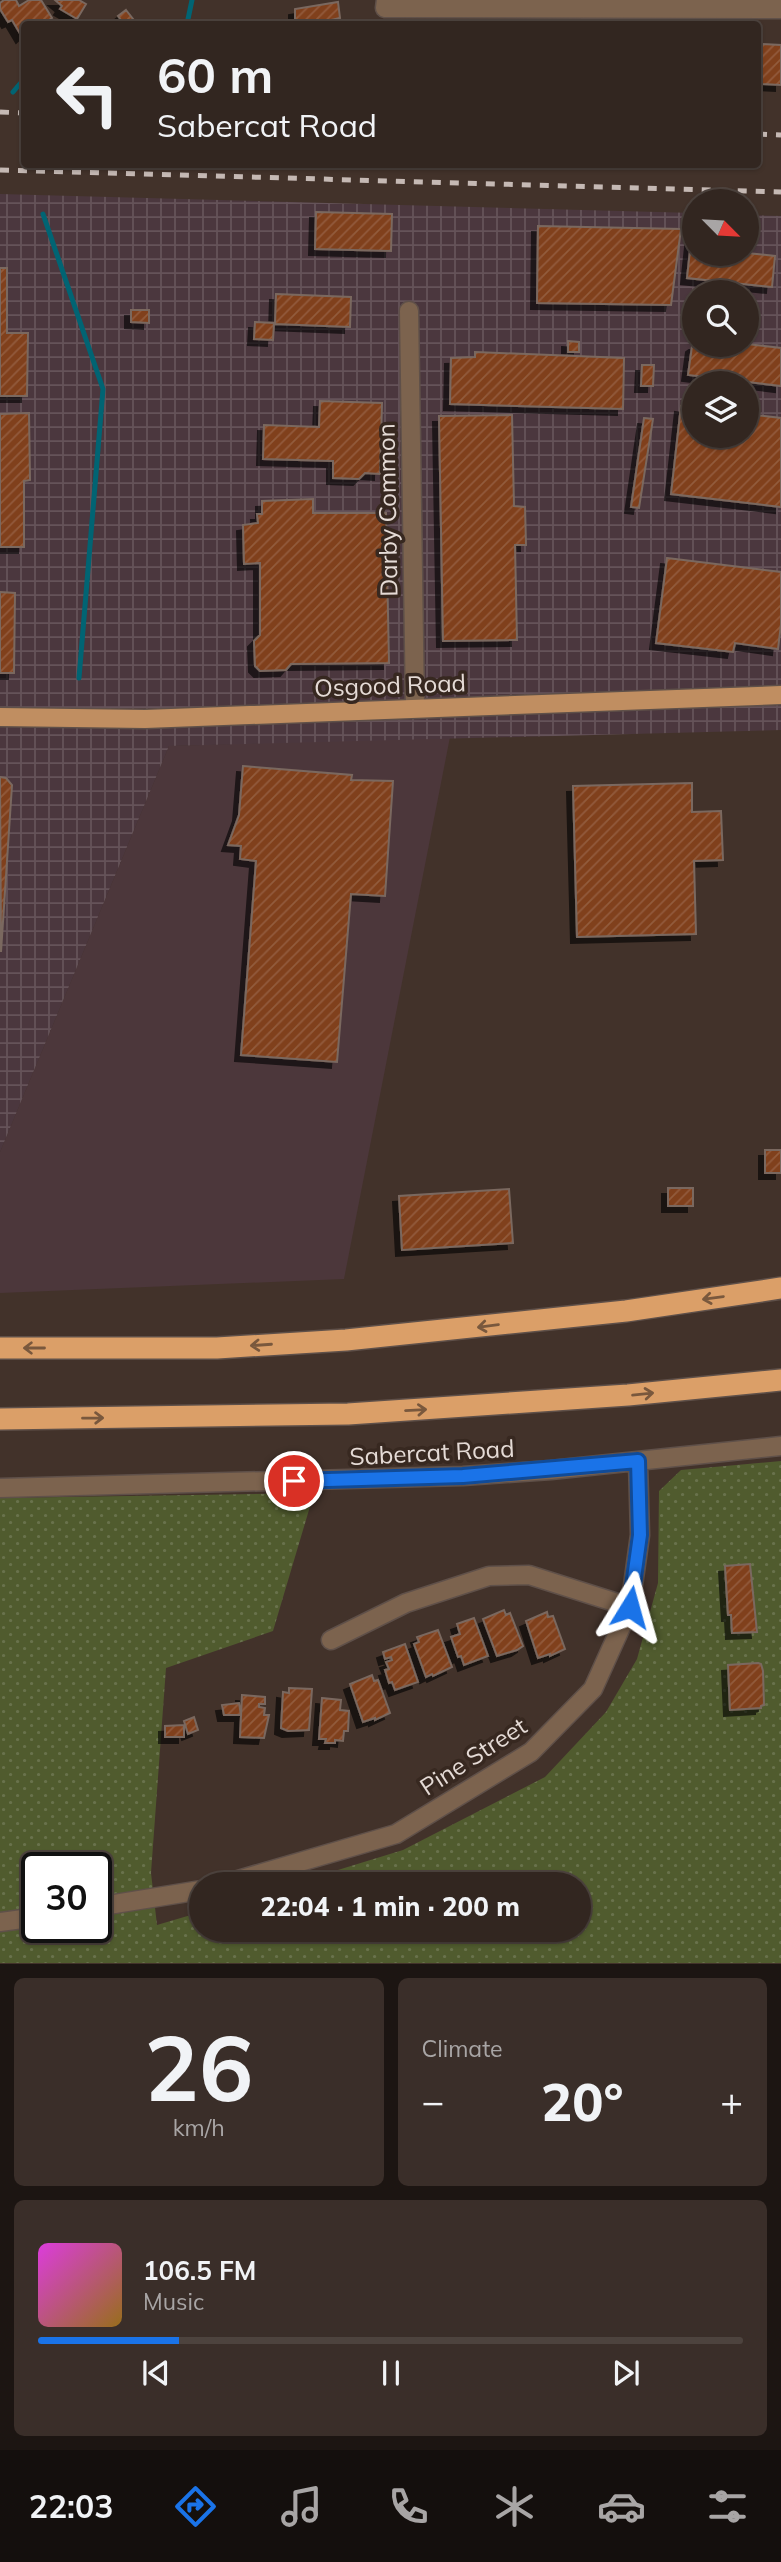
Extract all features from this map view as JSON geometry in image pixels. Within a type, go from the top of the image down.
[{"type":"highway","points":[[0,1348],[217,1348],[346,1340],[613,1312],[781,1288]]},
{"type":"highway","points":[[0,1419],[348,1414],[628,1395],[781,1380]]},
{"type":"main road","name":"Osgood Road","points":[[0,717],[145,719],[781,695]]},
{"type":"street","points":[[385,4],[741,4],[781,9]]},
{"type":"street","name":"Darby Common","points":[[409,311],[415,708]]},
{"type":"street","name":"Sabercat Road","points":[[0,1488],[463,1476],[781,1446]]},
{"type":"street","name":"Pine Street","points":[[265,1872],[396,1834],[531,1752],[593,1689],[630,1607],[640,1535],[638,1461]]},
{"type":"street","points":[[331,1640],[406,1603],[489,1576],[529,1575],[630,1607]]},
{"type":"street","points":[[112,1904],[189,1892]]},
{"type":"street","points":[[0,1922],[21,1919]]},
{"type":"shaded area","points":[[0,194],[682,213],[682,266],[760,266],[760,215],[781,216],[781,730],[169,746],[0,1152]]},
{"type":"shaded area","points":[[450,737],[344,1279],[0,1293],[0,1152],[169,746]]},
{"type":"green space","points":[[781,1461],[781,1963],[0,1963],[0,1498],[314,1493],[273,1631],[166,1668],[151,1873],[157,1925],[189,1916],[189,1942],[591,1942],[591,1872],[331,1872],[403,1850],[545,1777],[606,1712],[637,1659],[658,1583],[659,1491],[681,1470]]},
{"type":"building","points":[[4,0],[16,0],[19,6],[29,0],[41,0],[52,18],[48,21],[21,21],[21,35],[12,20],[8,22],[0,9],[0,3]]},
{"type":"building","points":[[55,0],[79,0],[86,4],[77,19],[60,9],[62,6]]},
{"type":"building","points":[[338,2],[340,18],[331,21],[295,21],[295,9]]},
{"type":"building","points":[[126,10],[133,19],[122,21],[118,16]]},
{"type":"building","points":[[762,44],[781,45],[781,85],[761,84]]},
{"type":"building","points":[[316,212],[392,214],[391,251],[315,249]]},
{"type":"building","points":[[538,226],[681,229],[671,305],[537,303]]},
{"type":"building","points":[[760,254],[775,256],[772,287],[759,286],[759,280],[687,278],[688,266],[760,266]]},
{"type":"building","points":[[0,268],[7,268],[7,333],[28,333],[27,396],[0,396]]},
{"type":"building","points":[[276,294],[351,297],[350,327],[275,324]]},
{"type":"building","points":[[131,310],[149,310],[149,323],[131,322]]},
{"type":"building","points":[[255,322],[274,323],[273,340],[254,339]]},
{"type":"building","points":[[568,341],[579,342],[579,352],[568,352]]},
{"type":"building","points":[[759,345],[781,348],[781,386],[759,383],[759,371],[689,371],[690,357],[759,357]]},
{"type":"building","points":[[475,352],[624,358],[623,409],[450,404],[451,358],[475,357]]},
{"type":"building","points":[[642,365],[654,365],[653,386],[641,386]]},
{"type":"building","points":[[320,401],[382,403],[380,474],[365,473],[359,479],[333,478],[333,461],[263,459],[264,425],[319,427]]},
{"type":"building","points":[[681,406],[682,448],[759,448],[759,415],[781,418],[781,507],[671,494]]},
{"type":"building","points":[[29,413],[30,480],[24,481],[24,547],[0,547],[0,414]]},
{"type":"building","points":[[512,415],[514,506],[525,507],[526,545],[515,545],[517,640],[443,641],[439,416]]},
{"type":"building","points":[[644,418],[653,419],[639,508],[631,507]]},
{"type":"building","points":[[313,499],[313,513],[386,513],[389,663],[291,664],[286,670],[260,671],[255,666],[254,641],[260,635],[260,563],[244,564],[243,525],[258,523],[257,514],[262,514],[262,501]]},
{"type":"building","points":[[667,558],[781,572],[778,649],[735,643],[733,652],[656,643]]},
{"type":"building","points":[[0,592],[15,593],[14,673],[0,673]]},
{"type":"building","points":[[243,766],[352,775],[351,780],[393,781],[385,896],[351,894],[337,1062],[241,1055],[256,861],[240,859],[241,846],[228,845],[239,815]]},
{"type":"building","points":[[0,777],[6,778],[12,785],[1,952]]},
{"type":"building","points":[[692,783],[692,812],[721,811],[723,860],[694,861],[696,934],[577,937],[573,786]]},
{"type":"building","points":[[765,1150],[781,1150],[781,1173],[765,1173]]},
{"type":"building","points":[[668,1188],[693,1188],[693,1206],[668,1206]]},
{"type":"building","points":[[509,1189],[513,1243],[402,1250],[399,1196]]},
{"type":"building","points":[[750,1564],[757,1632],[732,1633],[731,1615],[728,1615],[725,1566]]},
{"type":"building","points":[[504,1610],[506,1615],[510,1613],[523,1646],[497,1656],[483,1619]]},
{"type":"building","points":[[547,1612],[548,1617],[553,1616],[565,1649],[538,1658],[526,1621]]},
{"type":"building","points":[[474,1618],[488,1656],[464,1665],[451,1637],[460,1634],[457,1624]]},
{"type":"building","points":[[438,1630],[452,1667],[426,1677],[414,1644],[419,1642],[417,1637]]},
{"type":"building","points":[[405,1644],[418,1682],[395,1690],[392,1682],[389,1683],[385,1670],[389,1669],[386,1662],[392,1660],[391,1657],[385,1659],[383,1652]]},
{"type":"building","points":[[758,1663],[763,1671],[764,1705],[761,1708],[730,1710],[728,1665]]},
{"type":"building","points":[[372,1675],[374,1681],[378,1680],[390,1713],[363,1722],[350,1684]]},
{"type":"building","points":[[289,1688],[312,1689],[309,1730],[288,1731],[281,1728],[283,1692],[289,1693]]},
{"type":"building","points":[[242,1695],[265,1697],[265,1704],[259,1704],[259,1707],[265,1708],[264,1715],[269,1715],[264,1738],[240,1737]]},
{"type":"building","points":[[322,1698],[341,1700],[340,1710],[349,1711],[348,1731],[344,1731],[343,1741],[325,1743],[326,1739],[319,1739]]},
{"type":"building","points":[[239,1703],[241,1715],[224,1715],[222,1705]]},
{"type":"building","points":[[194,1717],[198,1730],[188,1734],[184,1721]]},
{"type":"building","points":[[184,1725],[184,1737],[165,1737],[165,1726]]},
{"type":"waterway","points":[[188,21],[192,0]]},
{"type":"waterway","points":[[13,92],[21,83]]},
{"type":"waterway","points":[[43,214],[103,389],[79,678]]},
{"type":"railway","points":[[0,112],[21,113]]},
{"type":"railway","points":[[761,134],[781,135]]},
{"type":"railway","points":[[0,170],[781,192]]},
{"type":"route","points":[[294,1481],[463,1476],[638,1461],[640,1535],[630,1607]]}]
